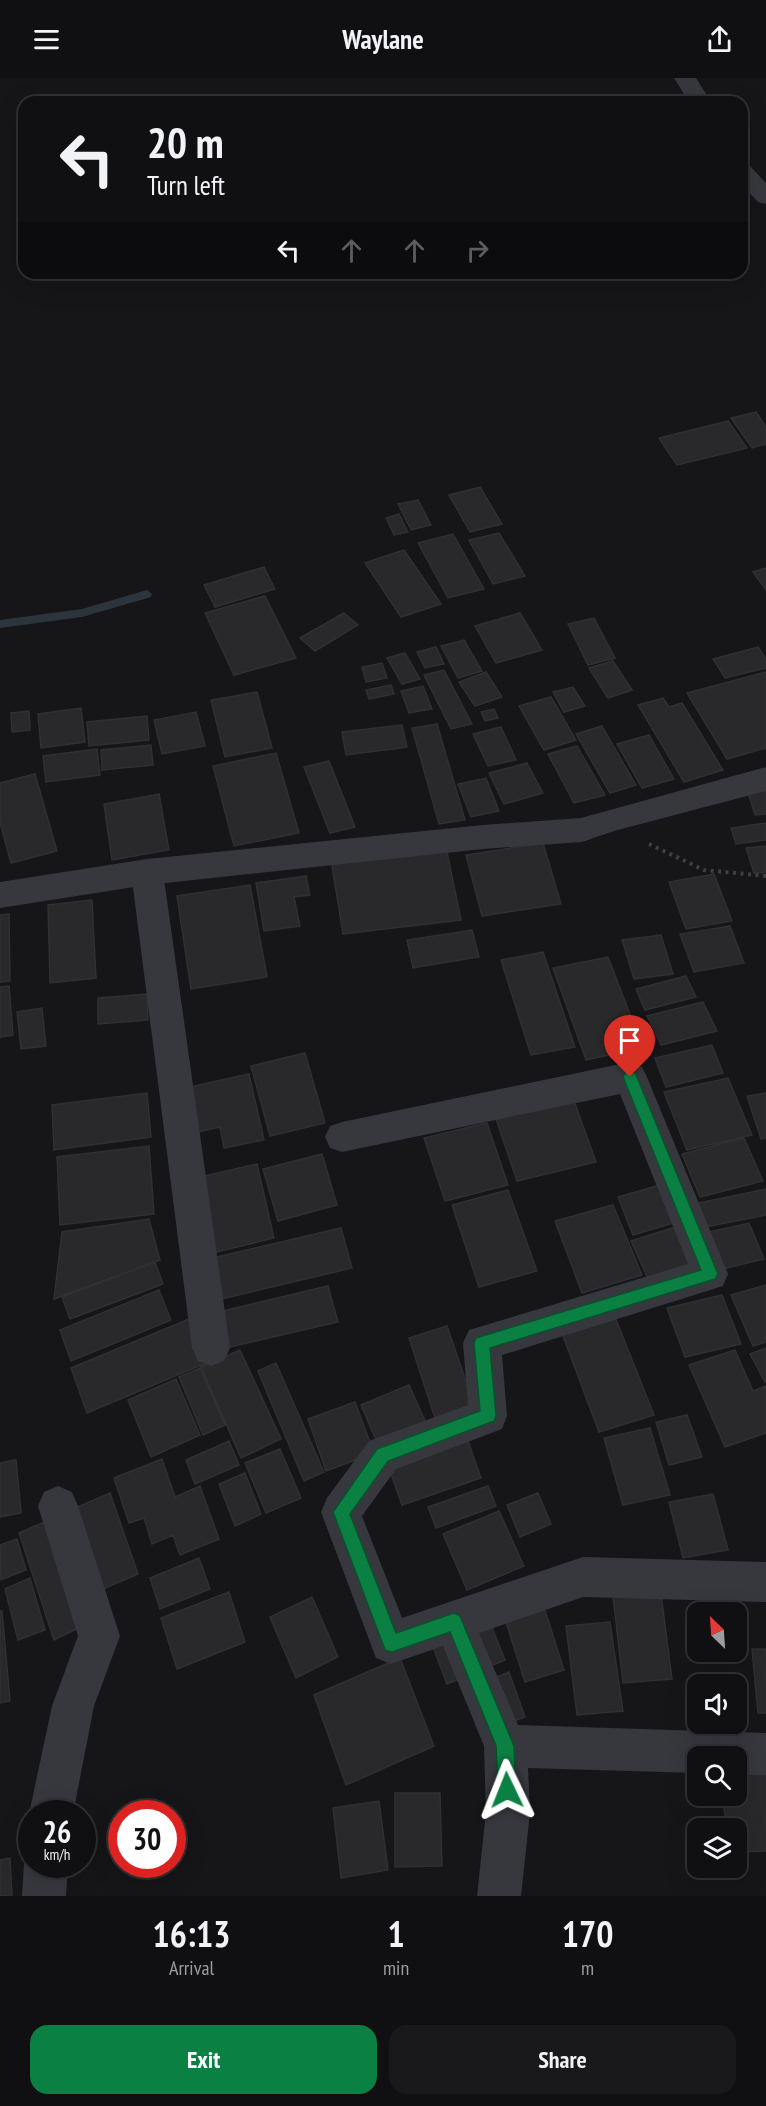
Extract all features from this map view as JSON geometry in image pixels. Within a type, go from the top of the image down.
[{"type":"street","points":[[686,78],[696,96]]},
{"type":"street","points":[[748,178],[766,197]]},
{"type":"street","points":[[0,895],[147,872],[483,837],[582,830],[611,820],[766,779]]},
{"type":"street","points":[[147,872],[211,1348]]},
{"type":"street","points":[[342,1137],[630,1077],[710,1274],[482,1343],[488,1416],[383,1455],[341,1512],[392,1644],[583,1577],[766,1582]]},
{"type":"street","points":[[54,1800],[73,1706],[99,1636],[58,1506]]},
{"type":"street","points":[[454,1622],[505,1746],[508,1812],[499,1896]]},
{"type":"street","points":[[505,1746],[766,1754]]},
{"type":"street","points":[[44,1896],[45,1878]]},
{"type":"path","points":[[611,820],[625,832],[704,870],[766,876]]},
{"type":"building","points":[[756,412],[766,427],[766,444],[752,448],[731,418]]},
{"type":"building","points":[[728,421],[747,448],[677,465],[659,438]]},
{"type":"building","points":[[480,487],[502,524],[470,532],[449,495]]},
{"type":"building","points":[[418,500],[431,525],[411,530],[398,504]]},
{"type":"building","points":[[399,514],[408,532],[394,535],[386,518]]},
{"type":"building","points":[[499,533],[525,576],[493,584],[469,540]]},
{"type":"building","points":[[453,534],[484,589],[448,598],[418,543]]},
{"type":"building","points":[[404,550],[441,604],[401,617],[365,563]]},
{"type":"building","points":[[264,567],[275,589],[215,607],[204,585]]},
{"type":"building","points":[[766,568],[766,590],[753,572]]},
{"type":"building","points":[[265,596],[296,658],[234,675],[205,613]]},
{"type":"building","points":[[344,613],[358,625],[315,651],[300,638]]},
{"type":"building","points":[[520,613],[542,650],[496,663],[475,626]]},
{"type":"building","points":[[594,618],[615,658],[588,665],[568,624]]},
{"type":"building","points":[[464,640],[482,671],[458,678],[441,646]]},
{"type":"building","points":[[436,647],[444,664],[425,668],[417,652]]},
{"type":"building","points":[[758,647],[766,659],[766,668],[725,678],[713,659]]},
{"type":"building","points":[[405,653],[420,679],[402,684],[387,658]]},
{"type":"building","points":[[613,661],[632,690],[608,698],[589,668]]},
{"type":"building","points":[[382,663],[387,678],[366,682],[362,667]]},
{"type":"building","points":[[444,670],[472,724],[451,729],[424,675]]},
{"type":"building","points":[[486,672],[502,697],[475,706],[459,682]]},
{"type":"building","points":[[766,672],[766,748],[727,759],[687,693]]},
{"type":"building","points":[[391,685],[394,694],[369,699],[366,690]]},
{"type":"building","points":[[423,686],[432,709],[409,713],[401,691]]},
{"type":"building","points":[[573,687],[585,706],[564,712],[553,692]]},
{"type":"building","points":[[257,692],[272,748],[225,757],[211,700]]},
{"type":"building","points":[[551,697],[576,740],[544,750],[519,706]]},
{"type":"building","points":[[663,698],[669,707],[682,703],[723,770],[684,782],[638,705]]},
{"type":"building","points":[[81,708],[85,742],[41,748],[38,714]]},
{"type":"building","points":[[494,709],[498,718],[485,721],[481,712]]},
{"type":"building","points":[[29,711],[30,730],[12,732],[11,713]]},
{"type":"building","points":[[196,712],[205,746],[162,754],[154,720]]},
{"type":"building","points":[[147,716],[149,740],[89,746],[87,722]]},
{"type":"building","points":[[437,724],[465,820],[439,824],[412,728]]},
{"type":"building","points":[[402,725],[407,747],[346,755],[342,732]]},
{"type":"building","points":[[602,726],[636,785],[610,793],[576,734]]},
{"type":"building","points":[[501,727],[516,760],[488,766],[473,734]]},
{"type":"building","points":[[649,735],[674,779],[642,788],[617,744]]},
{"type":"building","points":[[151,745],[153,765],[102,770],[101,750]]},
{"type":"building","points":[[577,746],[605,795],[574,803],[548,754]]},
{"type":"building","points":[[97,749],[100,775],[46,782],[43,756]]},
{"type":"building","points":[[276,753],[299,833],[234,846],[213,766]]},
{"type":"building","points":[[329,761],[355,827],[330,833],[304,767]]},
{"type":"building","points":[[527,763],[543,793],[504,804],[489,773]]},
{"type":"building","points":[[35,774],[57,851],[11,863],[0,822],[0,783]]},
{"type":"building","points":[[486,778],[499,811],[471,817],[458,784]]},
{"type":"building","points":[[766,787],[766,814],[755,815],[747,789]]},
{"type":"building","points":[[159,794],[169,850],[112,860],[104,804]]},
{"type":"building","points":[[766,823],[766,840],[736,844],[731,828]]},
{"type":"building","points":[[543,843],[561,904],[482,916],[466,855]]},
{"type":"building","points":[[766,846],[766,872],[754,873],[746,848]]},
{"type":"building","points":[[446,847],[461,920],[343,934],[331,860]]},
{"type":"building","points":[[714,874],[732,921],[686,929],[669,882]]},
{"type":"building","points":[[306,876],[310,895],[294,897],[300,926],[264,931],[256,883]]},
{"type":"building","points":[[250,885],[267,977],[191,989],[177,896]]},
{"type":"building","points":[[92,900],[96,978],[50,983],[48,905]]},
{"type":"building","points":[[9,914],[10,981],[0,982],[0,915]]},
{"type":"building","points":[[730,926],[744,963],[694,972],[680,934]]},
{"type":"building","points":[[472,930],[479,957],[413,968],[407,940]]},
{"type":"building","points":[[661,935],[673,974],[634,979],[622,940]]},
{"type":"building","points":[[543,952],[575,1047],[531,1055],[501,960]]},
{"type":"building","points":[[608,957],[643,1048],[586,1060],[553,968]]},
{"type":"building","points":[[686,976],[696,997],[645,1010],[636,989]]},
{"type":"building","points":[[9,986],[13,1035],[0,1037],[0,987]]},
{"type":"building","points":[[147,994],[148,1020],[98,1024],[98,998]]},
{"type":"building","points":[[703,1002],[717,1031],[661,1045],[647,1016]]},
{"type":"building","points":[[42,1008],[46,1046],[21,1049],[17,1012]]},
{"type":"building","points":[[712,1045],[723,1073],[666,1087],[655,1058]]},
{"type":"building","points":[[305,1053],[325,1123],[270,1136],[251,1066]]},
{"type":"building","points":[[249,1074],[264,1140],[224,1148],[220,1127],[193,1133],[185,1088]]},
{"type":"building","points":[[728,1078],[752,1135],[687,1150],[664,1092]]},
{"type":"building","points":[[147,1093],[151,1137],[54,1150],[52,1105]]},
{"type":"building","points":[[766,1093],[766,1138],[761,1139],[747,1096]]},
{"type":"building","points":[[573,1098],[596,1162],[517,1181],[495,1116]]},
{"type":"building","points":[[487,1123],[508,1185],[445,1201],[424,1138]]},
{"type":"building","points":[[744,1138],[763,1181],[700,1197],[682,1154]]},
{"type":"building","points":[[149,1146],[154,1214],[60,1225],[57,1157]]},
{"type":"building","points":[[322,1154],[337,1205],[278,1221],[263,1169]]},
{"type":"building","points":[[257,1164],[274,1238],[212,1253],[195,1178]]},
{"type":"building","points":[[667,1183],[683,1220],[633,1235],[618,1197]]},
{"type":"building","points":[[766,1189],[766,1215],[706,1227],[698,1203]]},
{"type":"building","points":[[508,1190],[537,1271],[479,1287],[452,1205]]},
{"type":"building","points":[[613,1205],[642,1275],[582,1293],[555,1221]]},
{"type":"building","points":[[149,1219],[160,1260],[54,1299],[62,1232]]},
{"type":"building","points":[[749,1223],[764,1259],[714,1271],[700,1234]]},
{"type":"building","points":[[685,1224],[704,1266],[650,1283],[631,1241]]},
{"type":"building","points":[[341,1228],[352,1268],[213,1301],[204,1260]]},
{"type":"building","points":[[155,1262],[163,1284],[70,1319],[62,1297]]},
{"type":"building","points":[[766,1285],[766,1342],[753,1346],[731,1295]]},
{"type":"building","points":[[328,1286],[338,1322],[221,1349],[214,1313]]},
{"type":"building","points":[[159,1290],[171,1320],[71,1361],[60,1330]]},
{"type":"building","points":[[722,1295],[741,1344],[685,1357],[667,1308]]},
{"type":"building","points":[[613,1312],[654,1415],[599,1432],[560,1328]]},
{"type":"building","points":[[189,1319],[206,1363],[87,1413],[71,1368]]},
{"type":"building","points":[[447,1326],[474,1405],[435,1418],[409,1338]]},
{"type":"building","points":[[766,1348],[766,1382],[765,1382],[750,1354]]},
{"type":"building","points":[[240,1350],[281,1439],[241,1458],[201,1367]]},
{"type":"building","points":[[735,1350],[753,1391],[766,1386],[766,1433],[725,1447],[689,1365]]},
{"type":"building","points":[[276,1363],[324,1472],[304,1481],[258,1371]]},
{"type":"building","points":[[200,1368],[225,1425],[203,1435],[179,1377]]},
{"type":"building","points":[[176,1379],[200,1435],[151,1457],[128,1400]]},
{"type":"building","points":[[409,1385],[427,1425],[378,1445],[361,1405]]},
{"type":"building","points":[[355,1402],[374,1453],[326,1471],[308,1419]]},
{"type":"building","points":[[687,1415],[702,1457],[669,1465],[656,1422]]},
{"type":"building","points":[[650,1428],[670,1495],[623,1505],[604,1438]]},
{"type":"building","points":[[229,1441],[239,1465],[195,1484],[186,1460]]},
{"type":"building","points":[[468,1441],[481,1478],[402,1505],[389,1468]]},
{"type":"building","points":[[280,1449],[301,1498],[266,1513],[245,1463]]},
{"type":"building","points":[[162,1459],[175,1497],[200,1486],[219,1539],[180,1555],[173,1535],[152,1544],[144,1518],[129,1523],[114,1478]]},
{"type":"building","points":[[16,1460],[21,1513],[0,1517],[0,1463]]},
{"type":"building","points":[[245,1473],[261,1514],[235,1526],[219,1484]]},
{"type":"building","points":[[488,1486],[496,1506],[436,1528],[428,1507]]},
{"type":"building","points":[[110,1493],[138,1574],[101,1590],[73,1509]]},
{"type":"building","points":[[538,1493],[551,1524],[520,1537],[507,1505]]},
{"type":"building","points":[[713,1494],[728,1550],[683,1558],[669,1502]]},
{"type":"building","points":[[499,1511],[524,1566],[467,1590],[443,1534]]},
{"type":"building","points":[[51,1519],[87,1624],[54,1640],[19,1533]]},
{"type":"building","points":[[17,1539],[26,1570],[1,1580],[0,1545]]},
{"type":"building","points":[[199,1558],[210,1589],[160,1609],[150,1578]]},
{"type":"building","points":[[30,1578],[45,1630],[18,1640],[5,1589]]},
{"type":"building","points":[[229,1592],[245,1642],[177,1669],[161,1618]]},
{"type":"building","points":[[661,1594],[672,1679],[623,1683],[613,1596]]},
{"type":"building","points":[[312,1597],[338,1657],[296,1678],[270,1617]]},
{"type":"building","points":[[543,1604],[564,1670],[525,1682],[504,1616]]},
{"type":"building","points":[[0,1611],[2,1611],[10,1701],[0,1703]]},
{"type":"building","points":[[489,1620],[505,1660],[447,1684],[432,1644]]},
{"type":"building","points":[[610,1622],[623,1711],[577,1715],[566,1626]]},
{"type":"building","points":[[752,1649],[766,1649],[766,1713],[758,1713]]},
{"type":"building","points":[[400,1658],[434,1746],[346,1785],[314,1695]]},
{"type":"building","points":[[509,1672],[525,1717],[481,1733],[465,1690]]},
{"type":"building","points":[[766,1771],[766,1851],[747,1852],[747,1818],[725,1818],[724,1806],[747,1806],[747,1772]]},
{"type":"building","points":[[395,1793],[440,1793],[442,1866],[395,1867]]},
{"type":"building","points":[[379,1801],[388,1870],[341,1878],[333,1808]]},
{"type":"building","points":[[10,1858],[12,1896],[0,1896],[0,1860]]},
{"type":"waterway","points":[[0,624],[82,613],[147,594]]},
{"type":"route","points":[[507,1790],[505,1746],[454,1622],[392,1644],[341,1512],[383,1455],[488,1416],[482,1343],[710,1274],[630,1077]]}]
